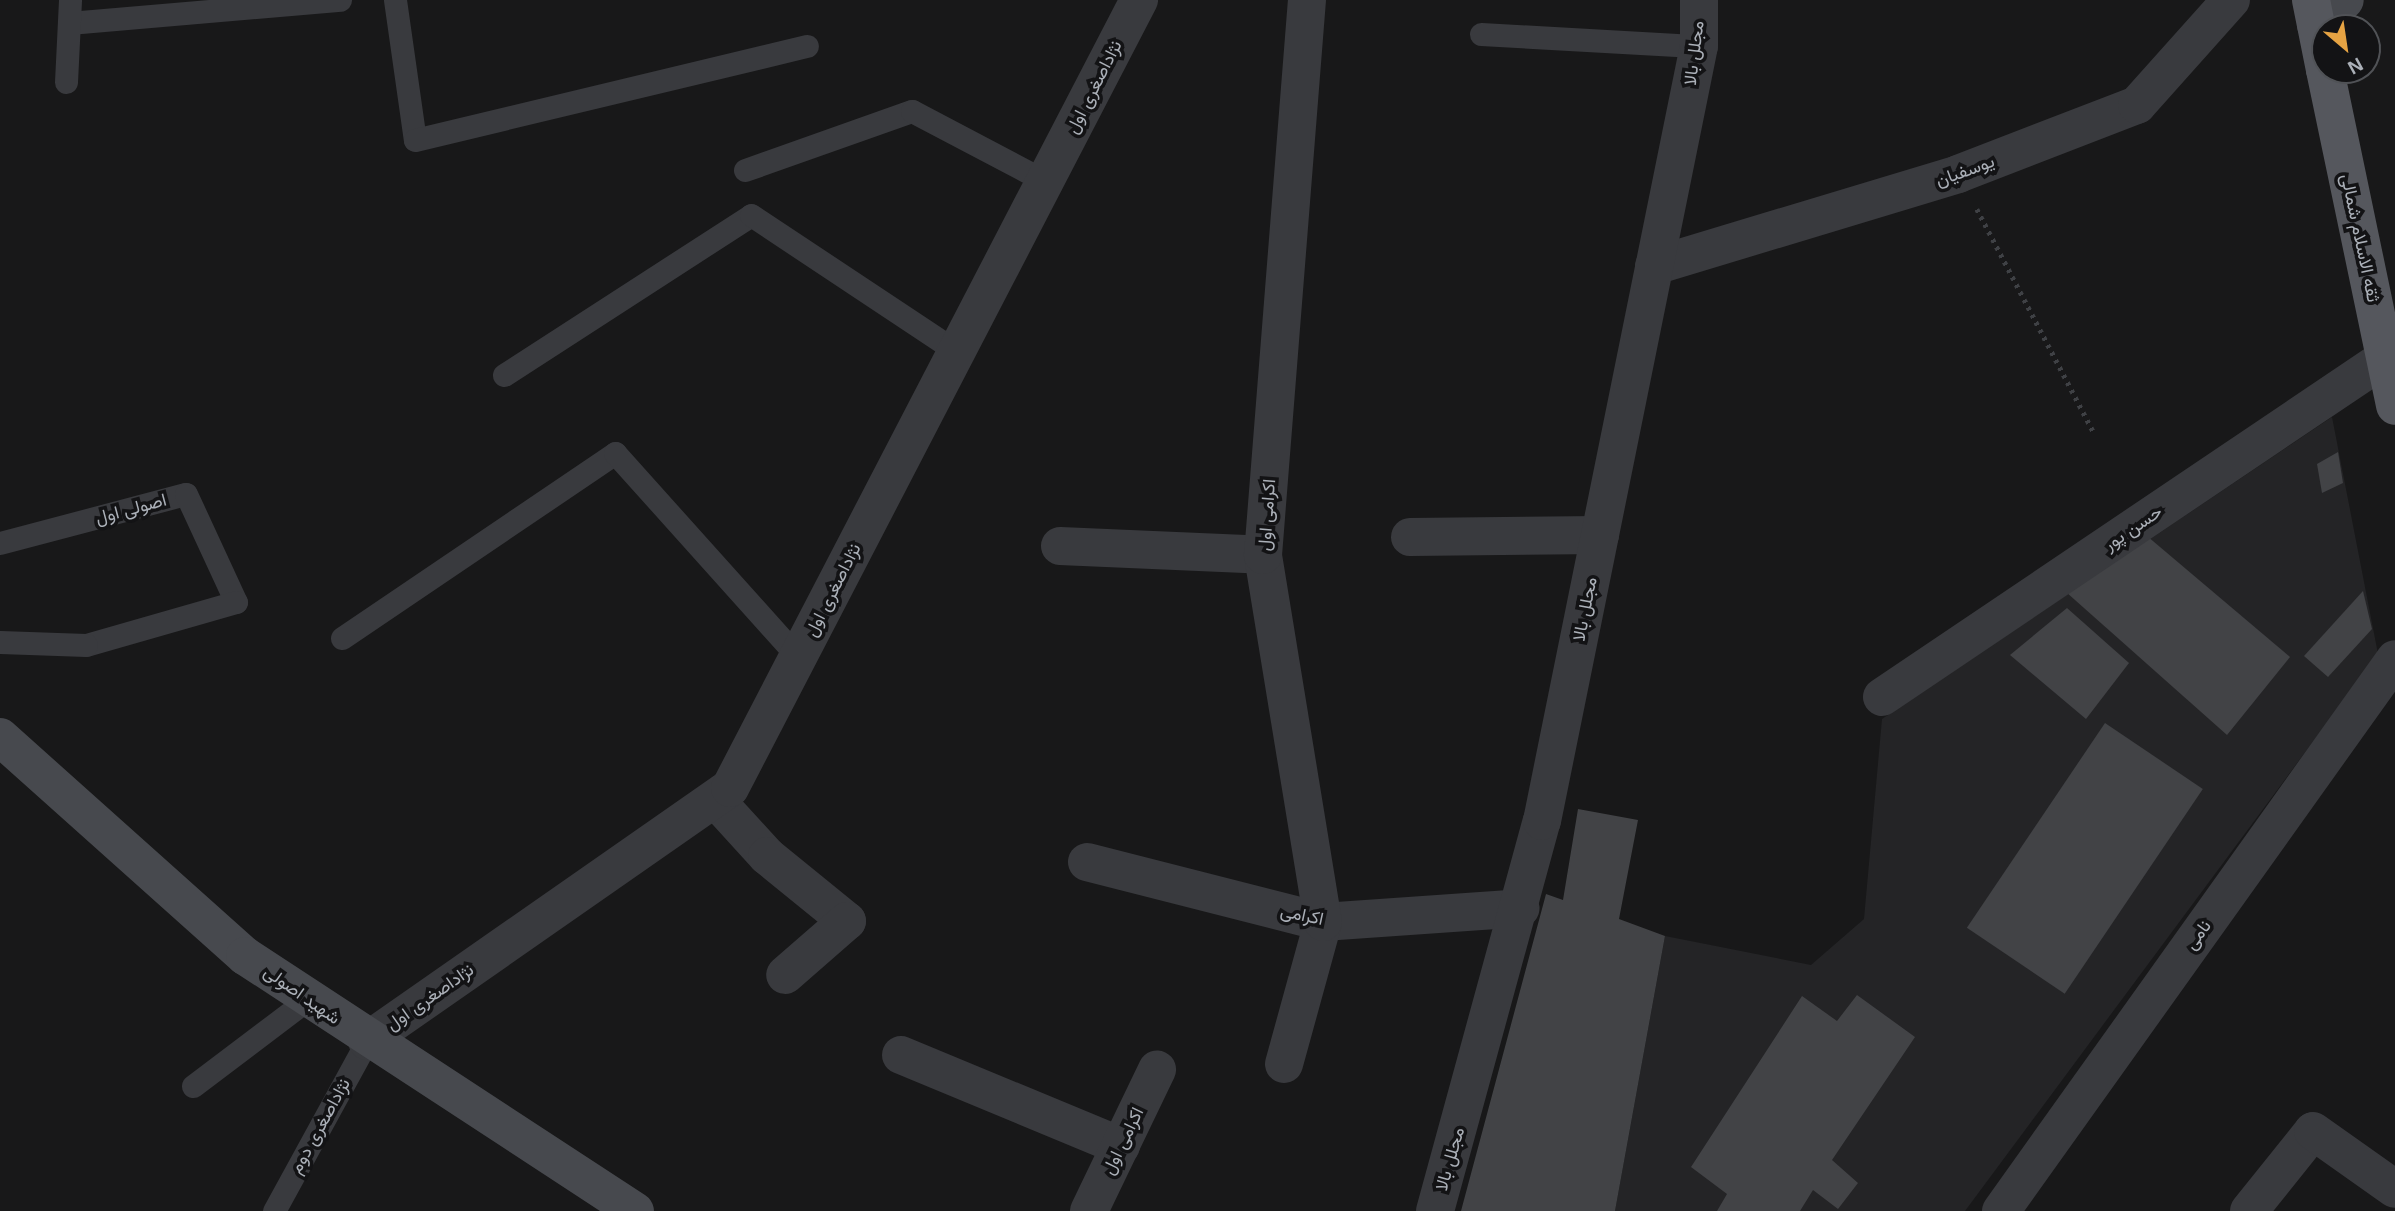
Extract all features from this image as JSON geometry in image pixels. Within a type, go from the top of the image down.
[{"type":"main road","points":[[2313,13],[2345,0]]},
{"type":"main road","name":"ثقه الاسلام شمالی","points":[[2328,84],[2395,406]]},
{"type":"main road","name":"شهید اصولی","points":[[0,737],[150,876],[307,999],[367,1041],[635,1211]]},
{"type":"street","name":"نژاداصغری اول","points":[[367,1041],[730,788],[1139,0]]},
{"type":"street","name":"اکرامی اول","points":[[1284,1064],[1323,922],[1263,555],[1307,0]]},
{"type":"street","name":"مجلل بالا","points":[[1435,1211],[1521,908],[1699,47],[1699,0]]},
{"type":"street","name":"یوسفیان","points":[[1654,266],[1958,174],[2137,104],[2231,0]]},
{"type":"street","name":"حسن پور","points":[[1882,697],[2385,358]]},
{"type":"street","points":[[1410,537],[1600,535]]},
{"type":"street","points":[[1060,546],[1263,555]]},
{"type":"street","name":"نامی","points":[[2006,1209],[2395,659]]},
{"type":"street","points":[[715,799],[766,856],[847,921],[785,975]]},
{"type":"street","name":"اکرامی","points":[[1087,862],[1323,922],[1521,908]]},
{"type":"street","points":[[901,1055],[1121,1146]]},
{"type":"street","name":"اکرامی اول","points":[[1089,1211],[1157,1070]]},
{"type":"street","points":[[2249,1211],[2313,1131],[2395,1189]]},
{"type":"lane","points":[[66,82],[69,11],[340,0]]},
{"type":"lane","points":[[395,0],[415,139],[807,46]]},
{"type":"lane","points":[[1481,34],[1699,47]]},
{"type":"lane","points":[[745,170],[912,111],[1045,181]]},
{"type":"lane","points":[[504,375],[751,215],[957,352]]},
{"type":"lane","points":[[342,638],[615,453],[798,657]]},
{"type":"lane","name":"اصولی اول","points":[[0,543],[186,494],[236,602],[86,645],[0,642]]},
{"type":"lane","points":[[193,1086],[307,999]]},
{"type":"lane","name":"نژاداصغری دوم","points":[[274,1211],[367,1041]]},
{"type":"path","points":[[1958,174],[2094,433]]},
{"type":"shaded area","points":[[2332,417],[2378,654],[1965,1211],[1615,1211],[1665,936],[1811,965],[1864,919],[1882,719]]},
{"type":"building","points":[[2338,452],[2343,483],[2322,493],[2317,464]]},
{"type":"building","points":[[2147,536],[2290,657],[2227,735],[2066,592]]},
{"type":"building","points":[[2363,591],[2372,629],[2328,677],[2304,656]]},
{"type":"building","points":[[2067,608],[2129,663],[2086,719],[2010,655]]},
{"type":"building","points":[[2105,723],[2203,789],[2065,994],[1967,928]]},
{"type":"building","points":[[1578,809],[1638,820],[1619,919],[1665,936],[1615,1211],[1461,1211],[1546,894],[1563,900]]},
{"type":"building","points":[[1857,995],[1915,1037],[1832,1160],[1858,1183],[1838,1209],[1813,1190],[1800,1211],[1717,1211],[1727,1194],[1691,1167],[1802,996],[1837,1021]]}]
